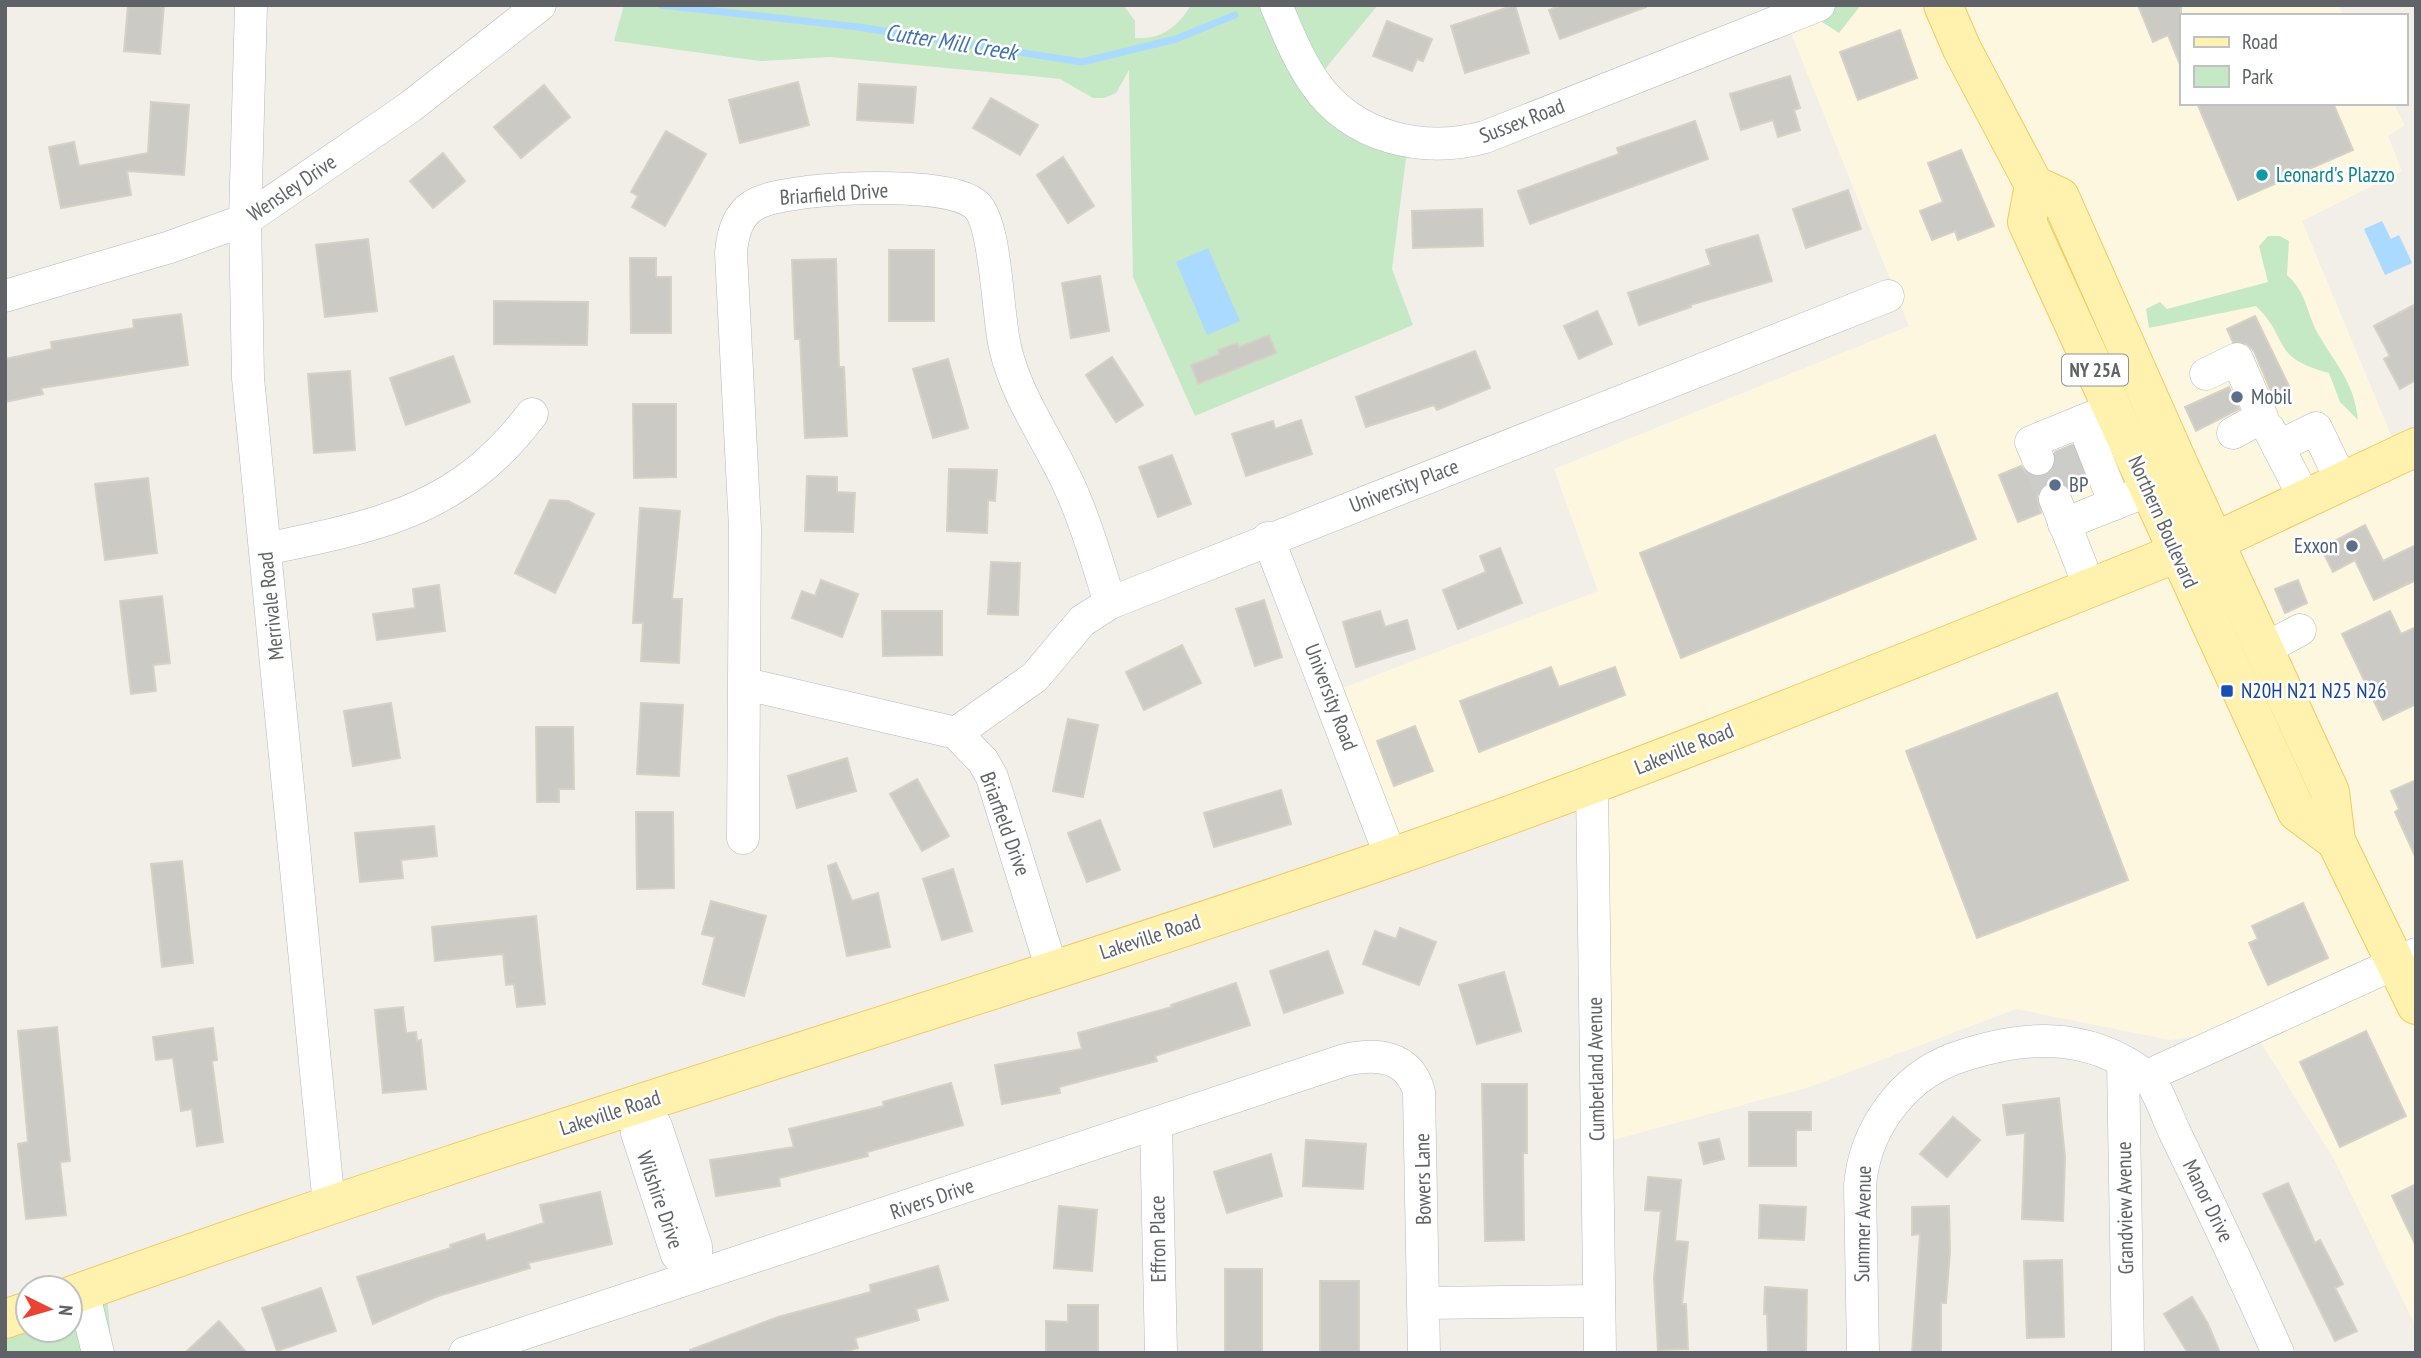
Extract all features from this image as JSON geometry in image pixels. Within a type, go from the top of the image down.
[{"type":"main road","points":[[1943,5],[1962,48],[2034,185]]},
{"type":"main road","name":"Northern Boulevard","points":[[2336,841],[2330,792],[2179,465],[2060,197],[2034,185],[2027,222],[2070,434],[2093,503],[2177,553],[2297,811],[2336,841],[2406,959],[2416,1005]]},
{"type":"main road","name":"Lakeville Road","points":[[84,1291],[329,1205],[1052,970],[1391,857],[1592,786],[2177,553],[2216,541],[2416,447]]},
{"type":"street","name":"Merrivale Road","points":[[251,5],[246,220],[248,378],[329,1205]]},
{"type":"street","name":"Wensley Drive","points":[[5,296],[170,247],[246,220],[410,107],[540,5]]},
{"type":"street","name":"Sussex Road","points":[[1276,5],[1314,82],[1335,106],[1389,138],[1429,145],[1451,144],[1485,137],[1819,5]]},
{"type":"street","name":"Briarfield Drive","points":[[743,838],[745,528],[731,253],[739,217],[746,209],[766,200],[835,190],[900,189],[954,195],[979,208],[990,231],[997,307],[1005,350],[1027,406],[1071,490],[1110,603]]},
{"type":"street","name":"University Place","points":[[956,733],[1035,677],[1082,621],[1110,603],[1268,538],[1888,296]]},
{"type":"street","points":[[2206,374],[2237,359],[2262,416],[2305,499]]},
{"type":"street","points":[[266,549],[371,527],[422,507],[484,468],[508,447],[533,414]]},
{"type":"street","points":[[2232,433],[2262,416]]},
{"type":"street","points":[[2278,447],[2316,428],[2342,482]]},
{"type":"street","points":[[2090,588],[2093,503]]},
{"type":"street","name":"University Road","points":[[1268,538],[1391,857]]},
{"type":"street","points":[[2265,649],[2300,630]]},
{"type":"street","points":[[746,684],[956,733]]},
{"type":"street","name":"Briarfield Drive","points":[[956,733],[983,761],[992,777],[1052,970]]},
{"type":"street","name":"Cumberland Avenue","points":[[1592,786],[1600,1353]]},
{"type":"street","points":[[2135,1070],[2406,959]]},
{"type":"street","name":"Summer Avenue","points":[[1863,1353],[1862,1164],[1872,1136],[1894,1102],[1910,1086],[1948,1061],[1997,1046],[2037,1039],[2087,1044],[2135,1070]]},
{"type":"street","name":"Rivers Drive","points":[[465,1353],[1345,1060],[1377,1056],[1399,1063]]},
{"type":"street","name":"Bowers Lane","points":[[1399,1063],[1414,1077],[1421,1104],[1424,1353]]},
{"type":"street","name":"Grandview Avenue","points":[[2128,1353],[2135,1070]]},
{"type":"street","name":"Manor Drive","points":[[2135,1070],[2278,1353]]},
{"type":"street","name":"Wilshire Drive","points":[[639,1103],[656,1126],[696,1246],[696,1275]]},
{"type":"street","name":"Effron Place","points":[[1156,1124],[1161,1353]]},
{"type":"street","points":[[1424,1303],[1599,1301]]},
{"type":"street","points":[[84,1315],[98,1353]]},
{"type":"shaded area","points":[[1819,5],[2338,5],[2343,14],[2180,14],[2180,105],[2394,105],[2405,125],[2388,136],[2402,171],[2302,221],[2399,454],[2416,447],[2416,1327],[2334,1159],[2252,1029],[2170,1040],[2016,1009],[1810,1087],[1594,1145],[1592,786],[1405,852],[1342,688],[1598,591],[1554,469],[1909,326],[1785,18]]},
{"type":"green space","points":[[624,5],[1123,5],[1135,21],[1135,38],[1144,38],[1161,34],[1174,26],[1191,5],[1378,5],[1314,82],[1408,142],[1392,269],[1413,325],[1195,416],[1133,277],[1129,70],[1116,93],[1104,98],[1093,98],[1060,79],[830,57],[760,61],[614,41]]},
{"type":"green space","points":[[1774,5],[1861,5],[1839,33],[1816,18],[1785,18]]},
{"type":"green space","points":[[2268,236],[2280,236],[2289,241],[2287,275],[2302,295],[2317,332],[2348,383],[2358,420],[2340,402],[2329,373],[2297,361],[2289,354],[2267,318],[2256,306],[2149,328],[2146,309],[2160,302],[2167,309],[2268,282],[2259,246]]},
{"type":"green space","points":[[106,1285],[112,1353],[5,1353],[5,1322],[14,1325],[14,1344],[84,1344],[84,1293]]},
{"type":"water","points":[[2382,221],[2391,239],[2399,235],[2412,263],[2385,275],[2364,229]]},
{"type":"water","points":[[1208,248],[1240,321],[1207,335],[1176,262]]},
{"type":"building","points":[[128,5],[164,5],[160,54],[124,51]]},
{"type":"building","points":[[1515,5],[1529,53],[1465,73],[1451,26]]},
{"type":"building","points":[[1561,5],[1646,7],[1560,39],[1549,10]]},
{"type":"building","points":[[2138,5],[2181,5],[2180,65],[2168,35],[2153,42]]},
{"type":"building","points":[[1387,21],[1432,39],[1423,61],[1417,59],[1412,71],[1373,56]]},
{"type":"building","points":[[1900,30],[1917,78],[1858,100],[1840,52]]},
{"type":"building","points":[[1790,76],[1800,108],[1794,110],[1800,130],[1778,137],[1773,120],[1741,130],[1730,94]]},
{"type":"building","points":[[798,82],[809,125],[740,143],[729,100]]},
{"type":"building","points":[[859,84],[916,87],[913,123],[857,120]]},
{"type":"building","points":[[544,85],[570,117],[521,158],[494,127]]},
{"type":"building","points":[[991,98],[1038,125],[1020,155],[973,128]]},
{"type":"building","points":[[151,102],[189,105],[184,175],[127,171],[131,195],[61,208],[49,147],[74,142],[79,166],[148,153]]},
{"type":"building","name":"Leonard's Plazzo","points":[[2198,105],[2334,105],[2353,150],[2238,200]]},
{"type":"building","points":[[1695,121],[1708,159],[1530,224],[1518,191],[1619,154],[1617,148]]},
{"type":"building","points":[[666,131],[706,154],[665,226],[632,207],[638,196],[631,192]]},
{"type":"building","points":[[1961,150],[1994,226],[1958,240],[1955,231],[1932,240],[1920,211],[1943,202],[1928,163]]},
{"type":"building","points":[[443,153],[465,181],[433,208],[410,181]]},
{"type":"building","points":[[1063,157],[1094,206],[1068,223],[1037,175]]},
{"type":"building","points":[[1848,190],[1861,229],[1806,248],[1793,209]]},
{"type":"building","points":[[1482,209],[1483,246],[1413,248],[1412,211]]},
{"type":"building","points":[[1758,235],[1772,281],[1690,305],[1691,307],[1639,325],[1628,293],[1711,265],[1706,250]]},
{"type":"building","points":[[368,239],[377,311],[325,317],[316,245]]},
{"type":"building","points":[[889,250],[934,250],[934,321],[889,321]]},
{"type":"building","points":[[630,258],[656,258],[656,277],[671,277],[671,333],[631,333]]},
{"type":"building","points":[[836,259],[839,367],[844,367],[847,436],[805,438],[800,339],[795,339],[792,260]]},
{"type":"building","points":[[1100,276],[1109,331],[1071,338],[1062,283]]},
{"type":"building","points":[[494,301],[588,302],[587,345],[494,344]]},
{"type":"building","points":[[2416,304],[2416,380],[2400,389],[2384,359],[2390,356],[2374,326]]},
{"type":"building","points":[[1597,311],[1612,344],[1579,359],[1564,326]]},
{"type":"building","points":[[181,314],[188,365],[41,388],[43,394],[5,402],[5,359],[52,349],[51,342],[134,328],[133,320]]},
{"type":"building","points":[[2255,316],[2289,386],[2272,394],[2254,351],[2247,344],[2233,342],[2227,329]]},
{"type":"building","points":[[1269,335],[1276,353],[1198,384],[1191,365],[1220,354],[1218,350],[1237,343],[1239,347]]},
{"type":"building","points":[[1475,351],[1490,388],[1437,410],[1434,405],[1366,427],[1356,397]]},
{"type":"building","points":[[453,356],[470,402],[406,425],[390,378]]},
{"type":"building","points":[[1112,357],[1143,405],[1116,422],[1086,375]]},
{"type":"building","points":[[948,359],[968,428],[933,438],[913,369]]},
{"type":"building","points":[[350,371],[355,450],[314,453],[308,374]]},
{"type":"building","points":[[2229,387],[2239,409],[2196,431],[2185,407]]},
{"type":"building","points":[[633,404],[676,404],[676,477],[634,478]]},
{"type":"building","points":[[1301,420],[1312,454],[1246,476],[1232,434],[1273,421],[1275,429]]},
{"type":"building","points":[[1935,435],[1976,539],[1681,658],[1640,553]]},
{"type":"building","points":[[2072,445],[2088,486],[2072,493],[2058,481],[2048,482],[2037,496],[2041,513],[2018,522],[1999,475],[2021,466],[2027,474],[2044,476],[2053,470],[2055,452]]},
{"type":"building","points":[[1172,455],[1191,504],[1158,517],[1139,467]]},
{"type":"building","points":[[949,469],[997,470],[995,501],[988,500],[987,533],[947,531]]},
{"type":"building","points":[[807,476],[837,477],[837,492],[855,493],[853,532],[805,531]]},
{"type":"building","points":[[148,478],[157,553],[105,560],[95,484]]},
{"type":"building","points":[[550,500],[568,501],[594,514],[555,593],[515,573]]},
{"type":"building","points":[[640,508],[680,511],[672,599],[682,599],[679,663],[641,661],[643,623],[633,623]]},
{"type":"building","points":[[2365,525],[2383,561],[2416,545],[2416,580],[2374,600],[2355,560],[2333,572],[2321,548]]},
{"type":"building","points":[[1500,548],[1522,603],[1458,629],[1443,590],[1486,572],[1480,556]]},
{"type":"building","points":[[991,562],[1020,563],[1018,615],[988,614]]},
{"type":"building","points":[[821,580],[858,594],[842,637],[792,618],[802,591],[815,596]]},
{"type":"building","points":[[2298,580],[2307,603],[2285,613],[2275,589]]},
{"type":"building","points":[[439,585],[445,631],[377,640],[373,614],[415,608],[413,589]]},
{"type":"building","points":[[162,596],[170,663],[153,665],[156,691],[131,694],[120,601]]},
{"type":"building","points":[[1264,600],[1282,657],[1255,666],[1236,609]]},
{"type":"building","points":[[882,611],[942,611],[942,655],[883,656]]},
{"type":"building","points":[[1380,611],[1385,627],[1407,620],[1415,649],[1356,667],[1343,622]]},
{"type":"building","points":[[2390,611],[2401,634],[2416,627],[2416,704],[2383,720],[2342,634]]},
{"type":"building","points":[[1182,645],[1201,683],[1144,710],[1126,672]]},
{"type":"building","points":[[1551,667],[1559,687],[1615,667],[1625,695],[1479,752],[1460,701]]},
{"type":"building","points":[[2057,693],[2128,880],[1977,938],[1906,751]]},
{"type":"building","points":[[391,703],[400,758],[353,766],[344,711]]},
{"type":"building","points":[[641,703],[683,705],[679,776],[637,774]]},
{"type":"building","points":[[1068,719],[1098,725],[1083,797],[1053,791]]},
{"type":"building","points":[[1415,726],[1433,771],[1394,786],[1377,741]]},
{"type":"building","points":[[536,727],[573,727],[574,789],[559,789],[559,802],[537,802]]},
{"type":"building","points":[[847,758],[856,791],[797,808],[788,776]]},
{"type":"building","points":[[917,779],[949,836],[922,851],[890,794]]},
{"type":"building","points":[[2416,780],[2416,858],[2395,812],[2399,809],[2391,791]]},
{"type":"building","points":[[1281,790],[1291,824],[1214,847],[1204,813]]},
{"type":"building","points":[[636,812],[673,812],[674,888],[637,889]]},
{"type":"building","points":[[1100,820],[1120,870],[1087,882],[1068,833]]},
{"type":"building","points":[[434,826],[437,856],[401,860],[403,878],[360,882],[355,833]]},
{"type":"building","points":[[182,861],[193,963],[162,967],[151,864]]},
{"type":"building","points":[[836,863],[852,901],[878,893],[890,947],[847,956],[828,866]]},
{"type":"building","points":[[953,869],[972,931],[942,940],[923,879]]},
{"type":"building","points":[[711,901],[766,916],[744,996],[703,984],[715,937],[702,934]]},
{"type":"building","points":[[2303,903],[2328,958],[2268,985],[2249,943],[2258,939],[2252,926]]},
{"type":"building","points":[[536,916],[545,1004],[517,1007],[514,984],[506,985],[503,954],[435,961],[432,927]]},
{"type":"building","points":[[1400,928],[1436,942],[1419,985],[1363,964],[1375,931],[1396,939]]},
{"type":"building","points":[[1328,951],[1343,993],[1284,1013],[1270,971]]},
{"type":"building","points":[[1504,972],[1521,1031],[1477,1044],[1459,985]]},
{"type":"building","points":[[1236,983],[1250,1025],[1155,1056],[1157,1061],[1059,1087],[1060,1093],[1002,1104],[995,1065],[1082,1049],[1078,1033],[1172,1007],[1171,1005]]},
{"type":"building","points":[[403,1007],[406,1033],[416,1032],[417,1041],[421,1040],[426,1089],[383,1093],[375,1010]]},
{"type":"building","points":[[57,1027],[70,1161],[60,1162],[66,1215],[26,1219],[18,1144],[28,1142],[18,1031]]},
{"type":"building","points":[[213,1028],[217,1060],[212,1061],[223,1142],[197,1146],[192,1109],[181,1111],[173,1058],[156,1060],[153,1037]]},
{"type":"building","points":[[2366,1031],[2406,1116],[2340,1147],[2300,1062]]},
{"type":"building","points":[[951,1083],[963,1125],[867,1152],[868,1156],[779,1178],[780,1186],[716,1196],[710,1160],[794,1147],[789,1129],[884,1106],[883,1102]]},
{"type":"building","points":[[1482,1084],[1527,1084],[1527,1153],[1523,1153],[1524,1240],[1485,1241]]},
{"type":"building","points":[[2059,1098],[2065,1157],[2063,1221],[2022,1219],[2025,1133],[2007,1135],[2003,1105]]},
{"type":"building","points":[[1749,1112],[1811,1112],[1811,1130],[1796,1130],[1796,1166],[1749,1166]]},
{"type":"building","points":[[1953,1117],[1980,1140],[1947,1177],[1920,1154]]},
{"type":"building","points":[[1719,1139],[1724,1159],[1704,1164],[1699,1143]]},
{"type":"building","points":[[1306,1140],[1366,1144],[1363,1189],[1303,1186]]},
{"type":"building","points":[[1271,1154],[1282,1196],[1227,1213],[1214,1172]]},
{"type":"building","points":[[1648,1177],[1681,1180],[1675,1241],[1688,1242],[1682,1304],[1686,1304],[1688,1349],[1658,1350],[1654,1278],[1661,1211],[1645,1210]]},
{"type":"building","points":[[2288,1183],[2315,1243],[2320,1240],[2343,1284],[2335,1288],[2357,1331],[2335,1341],[2263,1194]]},
{"type":"building","points":[[2416,1184],[2416,1246],[2392,1196]]},
{"type":"building","points":[[600,1192],[612,1244],[528,1263],[530,1268],[438,1296],[373,1324],[357,1277],[451,1248],[450,1245],[484,1234],[486,1241],[544,1223],[540,1205]]},
{"type":"building","points":[[1760,1205],[1806,1207],[1804,1240],[1759,1238]]},
{"type":"building","points":[[1059,1206],[1097,1210],[1092,1271],[1054,1268]]},
{"type":"building","points":[[1949,1206],[1950,1251],[1946,1303],[1941,1303],[1941,1353],[1912,1353],[1920,1234],[1912,1235],[1912,1207]]},
{"type":"building","points":[[2062,1260],[2064,1337],[2027,1338],[2024,1261]]},
{"type":"building","points":[[938,1266],[948,1300],[916,1309],[919,1320],[855,1338],[858,1348],[840,1353],[690,1353],[690,1350],[778,1317],[871,1292],[870,1285]]},
{"type":"building","points":[[1225,1269],[1262,1269],[1262,1353],[1225,1353]]},
{"type":"building","points":[[1320,1281],[1359,1281],[1359,1353],[1320,1353]]},
{"type":"building","points":[[1765,1287],[1807,1290],[1806,1353],[1768,1353],[1767,1314],[1764,1314]]},
{"type":"building","points":[[321,1288],[336,1331],[277,1351],[262,1308]]},
{"type":"building","points":[[2192,1297],[2208,1324],[2220,1353],[2188,1353],[2164,1314]]},
{"type":"building","points":[[1068,1305],[1098,1305],[1098,1353],[1046,1353],[1046,1321],[1068,1322]]},
{"type":"building","points":[[219,1321],[247,1353],[185,1353]]},
{"type":"waterway","name":"Cutter Mill Creek","points":[[661,5],[858,27],[1082,62],[1176,39],[1235,15]]},
{"type":"tunnel","points":[[2063,449],[2081,489]]},
{"type":"tunnel","points":[[2038,459],[2055,499]]},
{"type":"place","name":"Leonard's Plazzo","points":[[2262,175]]},
{"type":"place","name":"Mobil","points":[[2237,397]]},
{"type":"place","name":"BP","points":[[2055,485]]},
{"type":"place","name":"Exxon","points":[[2352,546]]},
{"type":"place","name":"N20H N21 N25 N26","points":[[2227,691]]}]
